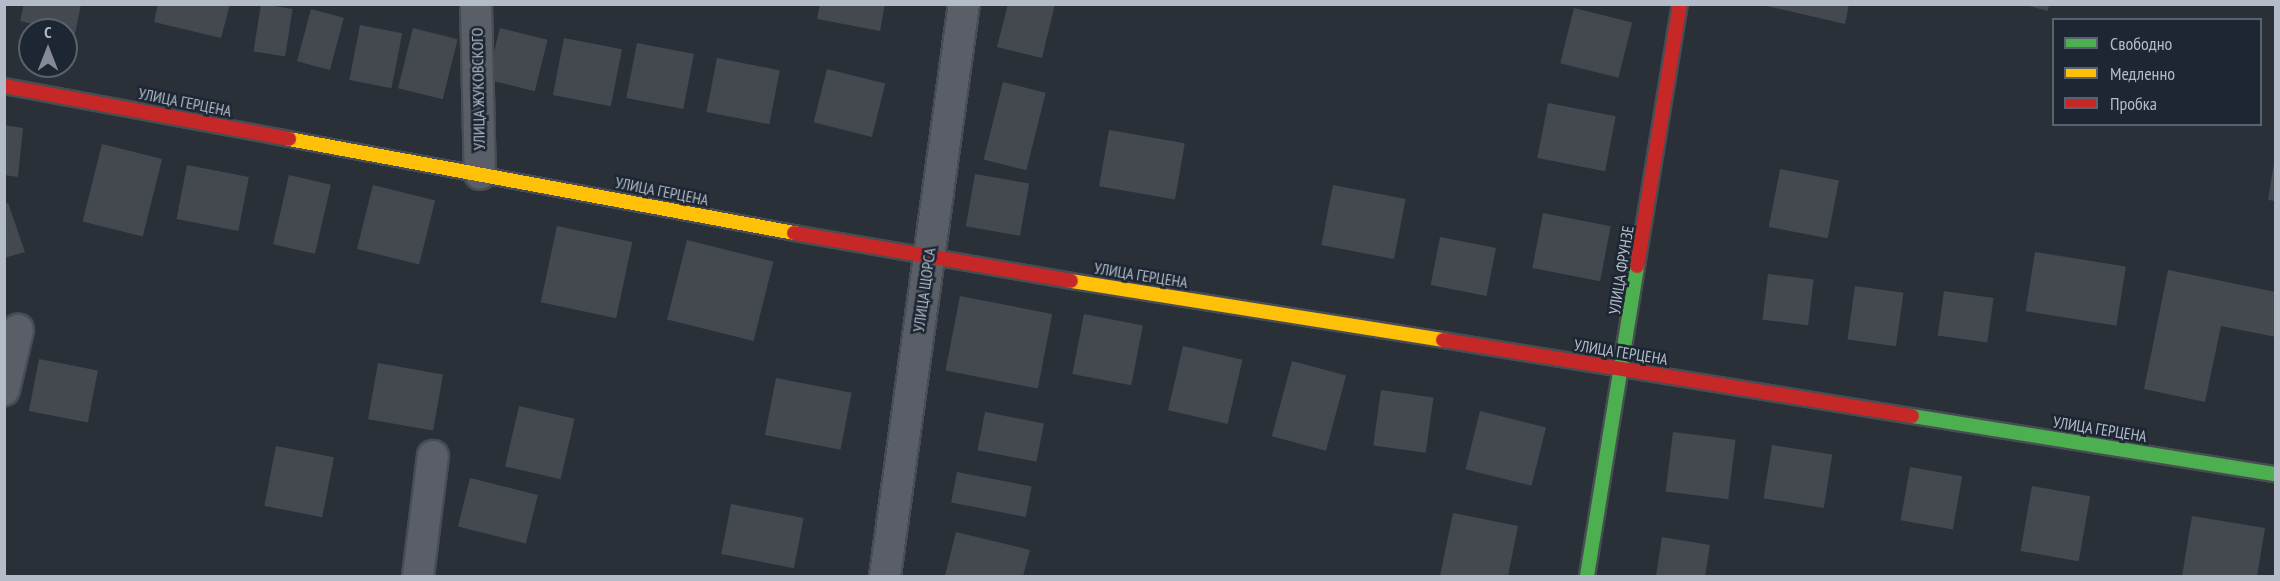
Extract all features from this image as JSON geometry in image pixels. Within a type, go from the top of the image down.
[{"type":"street","name":"УЛИЦА ЖУКОВСКОГО","points":[[476,4],[480,174]]},
{"type":"street","name":"УЛИЦА ЩОРСА","points":[[885,576],[964,4]]},
{"type":"street","name":"УЛИЦА ФРУНЗЕ","points":[[1587,576],[1680,4]]},
{"type":"street","name":"УЛИЦА ГЕРЦЕНА","points":[[4,86],[928,258],[2276,474]]},
{"type":"street","points":[[4,390],[18,330]]},
{"type":"street","points":[[418,576],[433,456]]},
{"type":"building","points":[[24,4],[81,4],[78,19],[21,18]]},
{"type":"building","points":[[158,4],[230,4],[221,38],[154,22]]},
{"type":"building","points":[[261,4],[293,9],[285,56],[253,51]]},
{"type":"building","points":[[820,4],[885,4],[880,31],[817,19]]},
{"type":"building","points":[[1008,4],[1055,4],[1042,58],[997,47]]},
{"type":"building","points":[[1758,4],[1849,4],[1845,24]]},
{"type":"building","points":[[2021,4],[2049,4],[2048,11]]},
{"type":"building","points":[[1574,8],[1632,23],[1618,78],[1560,63]]},
{"type":"building","points":[[311,9],[344,18],[330,70],[297,61]]},
{"type":"building","points":[[360,25],[402,33],[392,88],[349,80]]},
{"type":"building","points":[[413,28],[458,39],[443,99],[398,88]]},
{"type":"building","points":[[500,28],[548,40],[535,91],[487,79]]},
{"type":"building","points":[[564,38],[622,49],[611,106],[553,95]]},
{"type":"building","points":[[637,43],[694,54],[683,109],[626,98]]},
{"type":"building","points":[[717,58],[780,70],[769,124],[707,112]]},
{"type":"building","points":[[827,69],[885,84],[872,137],[814,122]]},
{"type":"building","points":[[1003,82],[1046,93],[1026,170],[984,160]]},
{"type":"building","points":[[1548,103],[1616,116],[1605,171],[1537,158]]},
{"type":"building","points":[[4,125],[23,128],[18,177],[4,175]]},
{"type":"building","points":[[1109,130],[1185,143],[1175,200],[1099,186]]},
{"type":"building","points":[[102,144],[162,159],[143,237],[83,222]]},
{"type":"building","points":[[2274,163],[2276,163],[2276,201],[2268,200]]},
{"type":"building","points":[[187,165],[249,177],[238,231],[177,219]]},
{"type":"building","points":[[1780,169],[1839,180],[1828,238],[1769,227]]},
{"type":"building","points":[[975,174],[1029,184],[1020,236],[966,226]]},
{"type":"building","points":[[289,175],[331,185],[315,254],[273,244]]},
{"type":"building","points":[[373,185],[435,200],[419,265],[357,249]]},
{"type":"building","points":[[1333,185],[1406,199],[1394,259],[1321,245]]},
{"type":"building","points":[[8,203],[25,252],[4,258],[4,204]]},
{"type":"building","points":[[1543,213],[1611,226],[1600,281],[1532,268]]},
{"type":"building","points":[[557,226],[632,242],[616,318],[541,302]]},
{"type":"building","points":[[1440,237],[1496,248],[1487,296],[1431,285]]},
{"type":"building","points":[[687,240],[773,262],[754,341],[667,320]]},
{"type":"building","points":[[2035,252],[2126,266],[2116,326],[2026,311]]},
{"type":"building","points":[[2168,270],[2276,292],[2276,337],[2221,326],[2205,402],[2144,389]]},
{"type":"building","points":[[1768,274],[1814,280],[1808,325],[1762,320]]},
{"type":"building","points":[[1855,286],[1904,293],[1896,346],[1847,339]]},
{"type":"building","points":[[1944,291],[1994,298],[1987,343],[1938,336]]},
{"type":"building","points":[[960,296],[1052,314],[1038,389],[945,371]]},
{"type":"building","points":[[1084,314],[1143,325],[1131,385],[1072,374]]},
{"type":"building","points":[[1183,346],[1242,360],[1228,424],[1168,410]]},
{"type":"building","points":[[39,359],[98,370],[88,422],[29,411]]},
{"type":"building","points":[[1292,361],[1346,375],[1326,451],[1272,436]]},
{"type":"building","points":[[378,363],[443,374],[433,431],[368,419]]},
{"type":"building","points":[[776,378],[852,393],[841,450],[765,435]]},
{"type":"building","points":[[1381,390],[1433,397],[1426,453],[1373,445]]},
{"type":"building","points":[[519,406],[575,419],[561,479],[505,466]]},
{"type":"building","points":[[1480,411],[1546,427],[1531,486],[1465,469]]},
{"type":"building","points":[[985,412],[1044,423],[1036,462],[978,450]]},
{"type":"building","points":[[1673,432],[1736,440],[1728,499],[1666,492]]},
{"type":"building","points":[[1772,445],[1832,455],[1824,508],[1764,498]]},
{"type":"building","points":[[276,446],[334,457],[322,517],[264,506]]},
{"type":"building","points":[[1910,467],[1962,476],[1953,529],[1901,520]]},
{"type":"building","points":[[957,472],[1032,487],[1026,517],[951,502]]},
{"type":"building","points":[[470,478],[538,495],[526,543],[458,527]]},
{"type":"building","points":[[2032,486],[2090,496],[2079,561],[2021,551]]},
{"type":"building","points":[[731,504],[804,518],[794,568],[721,554]]},
{"type":"building","points":[[1453,513],[1518,526],[1508,576],[1440,576]]},
{"type":"building","points":[[2192,516],[2265,528],[2257,576],[2182,576]]},
{"type":"building","points":[[956,532],[1030,550],[1023,576],[945,576]]},
{"type":"building","points":[[1662,537],[1710,545],[1705,576],[1656,576]]},
{"type":"traffic: fast","points":[[1587,576],[1637,266]]},
{"type":"traffic: fast","points":[[1912,416],[2276,474]]},
{"type":"traffic: slow","points":[[289,139],[794,233]]},
{"type":"traffic: slow","points":[[1071,281],[1443,340]]},
{"type":"traffic: jam","points":[[1637,266],[1680,4]]},
{"type":"traffic: jam","points":[[4,86],[289,139]]},
{"type":"traffic: jam","points":[[794,233],[1071,281]]},
{"type":"traffic: jam","points":[[1443,340],[1912,416]]}]
